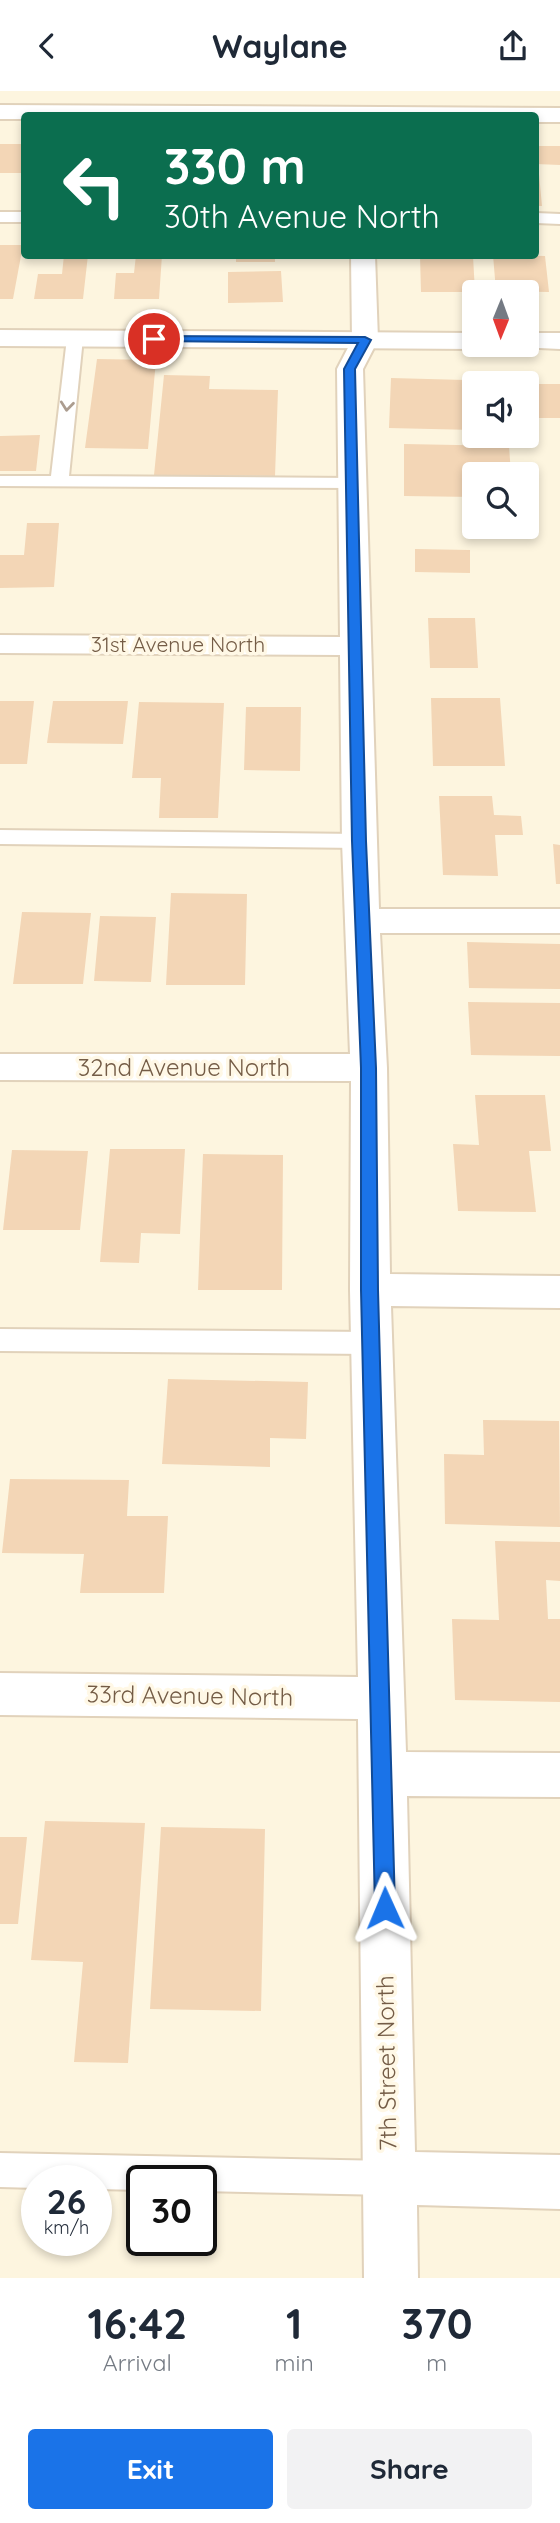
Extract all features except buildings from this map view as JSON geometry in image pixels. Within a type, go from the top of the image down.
[{"type":"street","points":[[0,112],[360,107],[485,112]]},
{"type":"street","points":[[539,114],[560,115]]},
{"type":"street","name":"7th Street North","points":[[363,259],[365,340],[350,369],[359,841],[369,1068],[370,1290],[383,1774],[391,2278]]},
{"type":"street","points":[[0,338],[462,341]]},
{"type":"street","points":[[539,341],[560,341]]},
{"type":"street","name":"31st Avenue North","points":[[0,644],[355,646]]},
{"type":"street","points":[[364,921],[560,921]]},
{"type":"street","name":"32nd Avenue North","points":[[0,1067],[369,1068]]},
{"type":"street","points":[[370,1290],[560,1293]]},
{"type":"street","name":"33rd Avenue North","points":[[0,1694],[380,1698]]},
{"type":"street","points":[[383,1774],[560,1775]]},
{"type":"street","points":[[389,2178],[560,2182]]},
{"type":"lane","points":[[0,217],[21,217]]},
{"type":"lane","points":[[539,218],[560,219]]},
{"type":"lane","points":[[59,481],[75,338]]},
{"type":"lane","points":[[0,481],[352,483]]},
{"type":"lane","points":[[0,837],[359,841]]},
{"type":"lane","points":[[0,1340],[371,1343]]},
{"type":"lane","points":[[0,2170],[389,2178]]},
{"type":"route","points":[[154,339],[365,340],[350,369],[359,841],[369,1068],[370,1290],[385,1908]]}]
